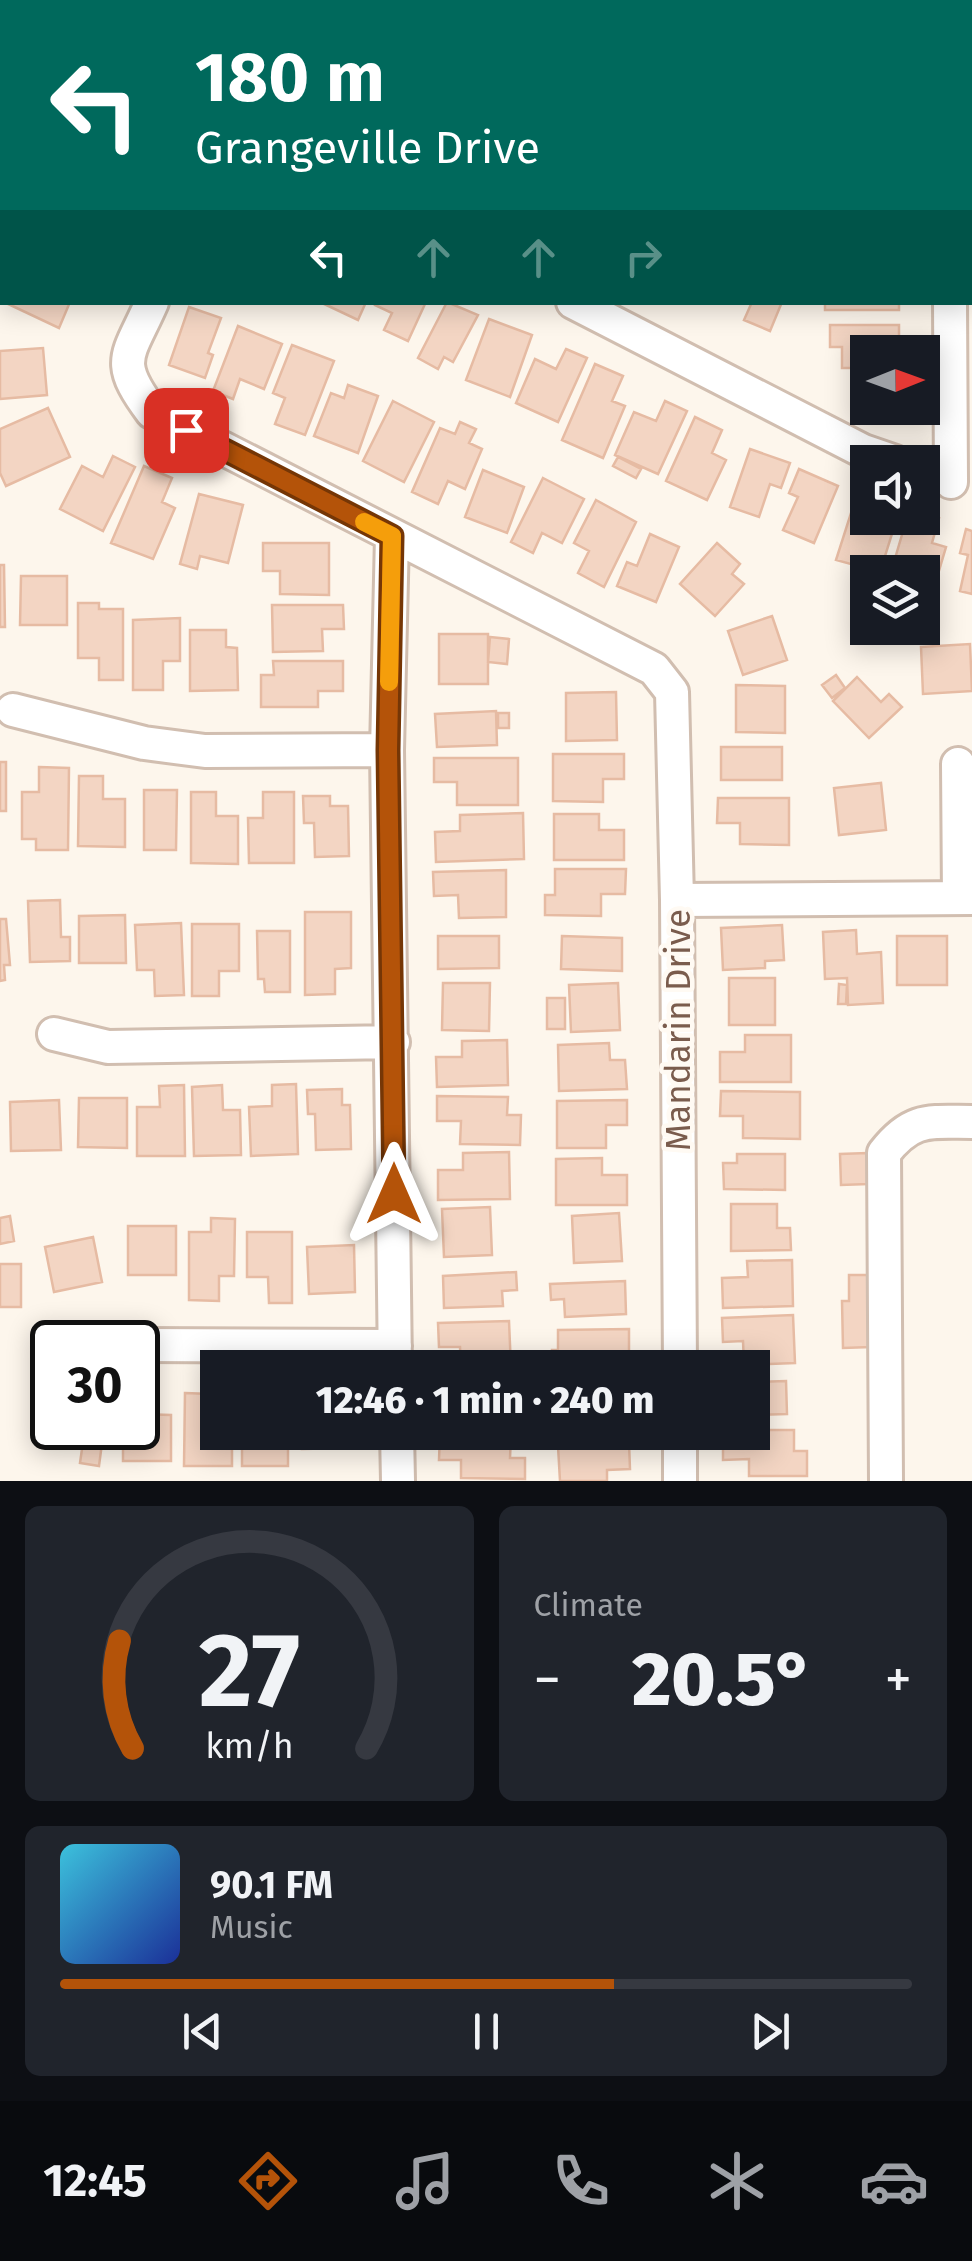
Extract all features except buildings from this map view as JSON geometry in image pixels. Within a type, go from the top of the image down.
[{"type":"street","points":[[151,305],[126,362],[131,384],[152,412],[392,536],[388,750],[395,1350]]},
{"type":"street","points":[[579,305],[851,445]]},
{"type":"street","points":[[949,480],[950,305]]},
{"type":"street","name":"Mandarin Drive","points":[[392,536],[654,669],[672,692],[678,900],[680,1350]]},
{"type":"street","points":[[12,710],[144,743],[205,751],[388,750]]},
{"type":"street","points":[[678,900],[966,898],[958,764]]},
{"type":"street","points":[[54,1034],[108,1047],[393,1042]]},
{"type":"street","points":[[886,1481],[884,1154],[903,1131],[921,1122],[972,1122]]},
{"type":"street","points":[[160,1346],[245,1350]]},
{"type":"street","points":[[397,1450],[398,1481]]},
{"type":"street","points":[[680,1450],[680,1481]]},
{"type":"slow traffic","points":[[364,522],[392,536],[389,682]]},
{"type":"route","points":[[186,430],[392,536],[388,750],[394,1194]]}]
